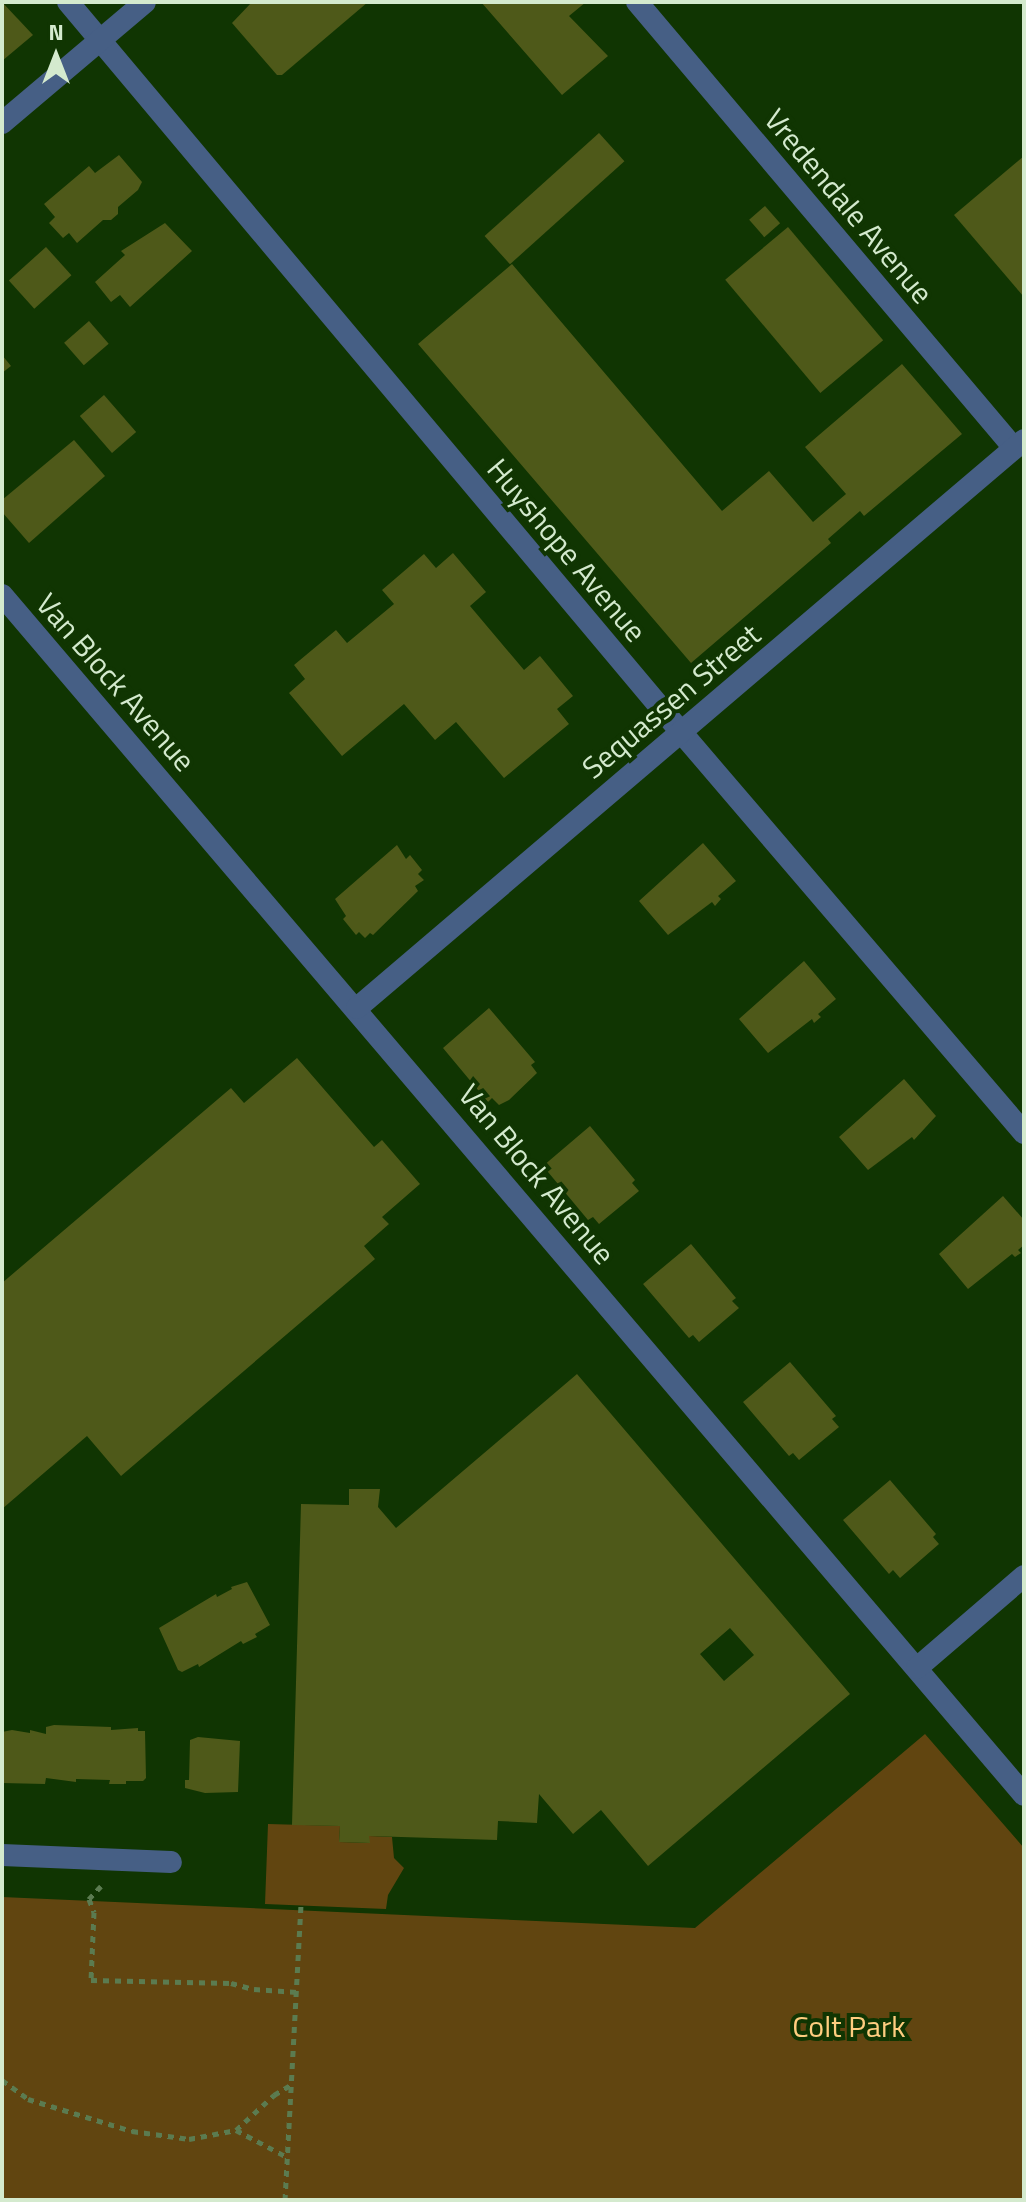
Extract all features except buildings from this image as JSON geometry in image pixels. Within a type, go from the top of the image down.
[{"type":"street","name":"Huyshope Avenue","points":[[68,2],[681,732],[1024,1133]]},
{"type":"street","points":[[2,123],[145,2]]},
{"type":"street","name":"Vredendale Avenue","points":[[637,2],[1019,444]]},
{"type":"street","name":"Sequassen Street","points":[[357,1008],[1019,444]]},
{"type":"street","name":"Van Block Avenue","points":[[2,595],[357,1008],[1024,1795]]},
{"type":"street","points":[[917,1668],[1024,1576]]},
{"type":"street","points":[[2,1855],[171,1862]]},
{"type":"path","points":[[127,1860],[89,1899],[94,1912],[91,1980],[231,1983],[254,1989],[297,1992]]},
{"type":"path","points":[[285,2200],[301,1901]]},
{"type":"path","points":[[2,2080],[28,2099],[132,2131],[189,2139],[236,2130],[274,2095],[292,2084]]},
{"type":"path","points":[[236,2130],[287,2157]]},
{"type":"green space","name":"Colt Park","points":[[925,1734],[1024,1848],[1024,2200],[2,2200],[2,1897],[695,1928]]},
{"type":"green space","points":[[268,1824],[340,1826],[339,1842],[369,1843],[369,1836],[392,1837],[394,1858],[404,1868],[388,1895],[386,1909],[265,1904]]}]
